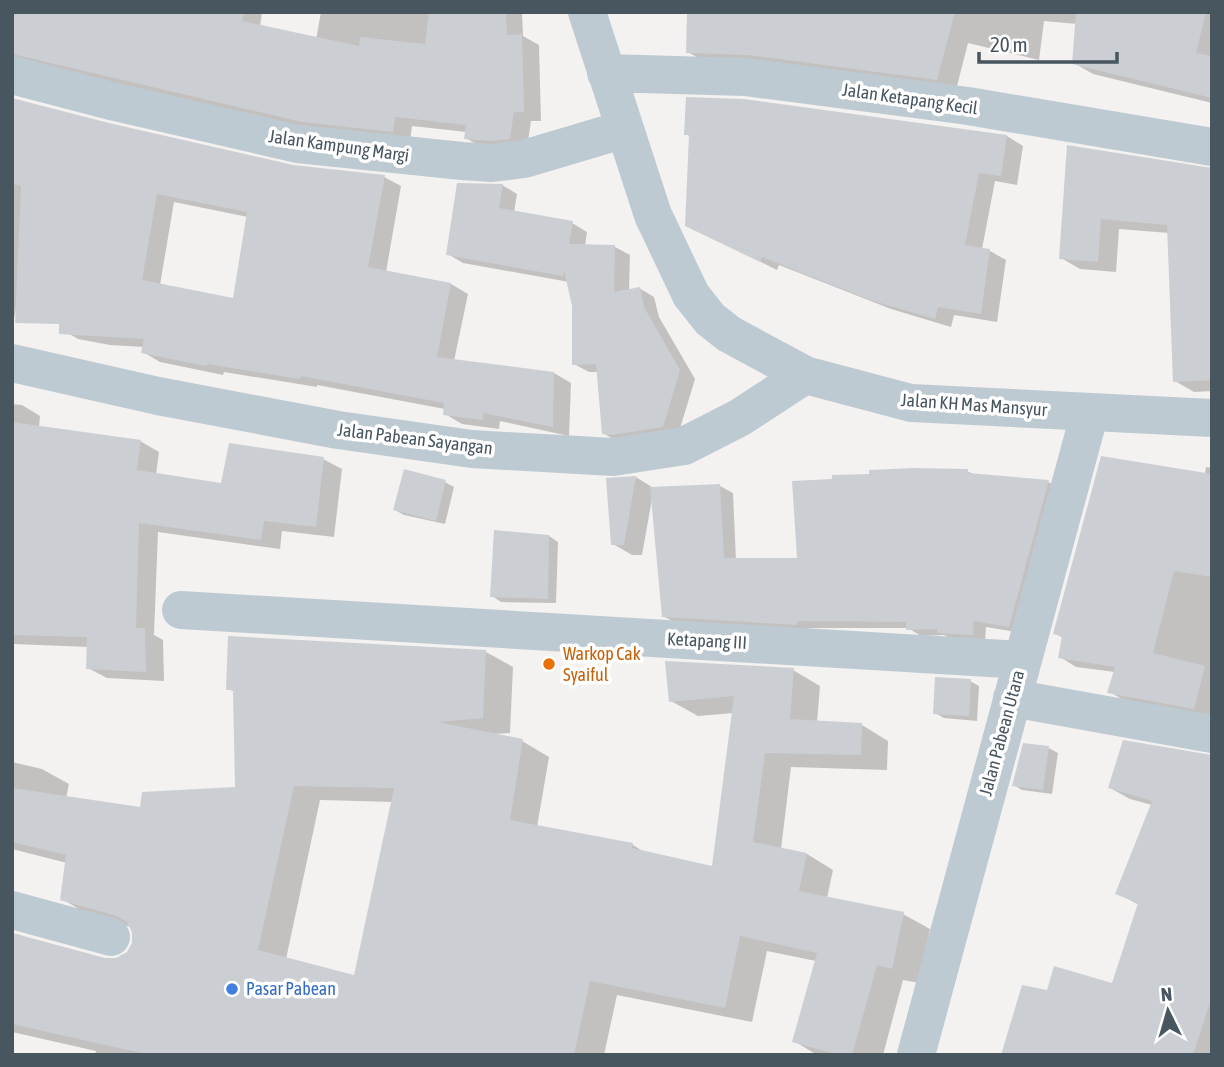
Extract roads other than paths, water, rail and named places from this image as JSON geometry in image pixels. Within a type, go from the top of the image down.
[{"type":"street","name":"Jalan KH Mas Mansyur","points":[[587,12],[653,215],[691,295],[710,319],[729,334],[805,375],[911,403],[1212,418]]},
{"type":"street","name":"Jalan Ketapang Kecil","points":[[606,73],[745,77],[968,106],[1212,147]]},
{"type":"street","name":"Jalan Kampung Margi","points":[[12,75],[298,144],[462,161],[492,163],[524,159],[625,129]]},
{"type":"street","name":"Jalan Pabean Sayangan","points":[[12,363],[158,396],[338,429],[472,449],[613,457],[684,446],[739,418],[805,375]]},
{"type":"street","name":"Jalan Pabean Utara","points":[[916,1055],[1090,412]]},
{"type":"street","name":"Ketapang III","points":[[181,610],[1022,660]]},
{"type":"street","points":[[1012,698],[1212,734]]},
{"type":"street","points":[[12,911],[111,937]]},
{"type":"place","name":"Warkop Cak Syaiful","points":[[549,664]]},
{"type":"place","name":"Pasar Pabean","points":[[232,989]]}]
